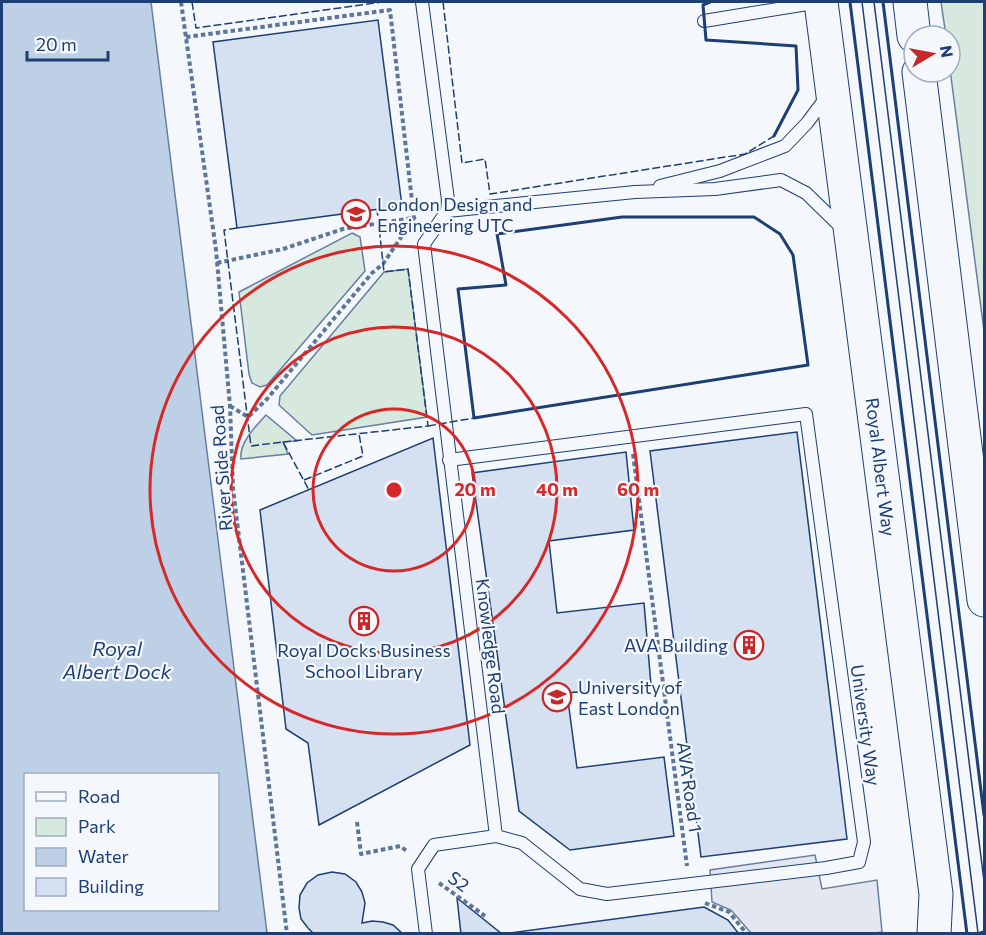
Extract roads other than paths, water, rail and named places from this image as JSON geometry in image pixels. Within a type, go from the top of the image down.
[{"type":"main road","name":"Royal Albert Way","points":[[821,2],[936,894],[934,933]]},
{"type":"main road","points":[[910,2],[913,24]]},
{"type":"main road","points":[[920,84],[984,600]]},
{"type":"lane","points":[[422,2],[448,200],[447,211],[635,192],[715,189],[781,180],[806,193],[851,237]]},
{"type":"lane","points":[[704,21],[821,2]]},
{"type":"lane","points":[[635,192],[720,171],[785,146],[807,123],[832,90]]},
{"type":"lane","name":"Knowledge Road","points":[[447,211],[424,244],[496,836]]},
{"type":"lane","name":"University Way","points":[[426,933],[421,865],[434,845],[496,836],[522,843],[580,889],[607,894],[859,862],[864,842],[806,414],[449,460]]},
{"type":"water","name":"Royal Albert Dock","points":[[2,2],[151,2],[267,933],[2,933]]},
{"type":"tram line","points":[[862,2],[978,933]]},
{"type":"tram line","points":[[874,2],[984,881]]},
{"type":"place","name":"London Design and Engineering UTC","points":[[356,214]]},
{"type":"place","name":"Royal Docks Business School Library","points":[[364,621]]},
{"type":"place","name":"AVA Building","points":[[749,645]]},
{"type":"place","name":"University of East London","points":[[557,697]]}]
